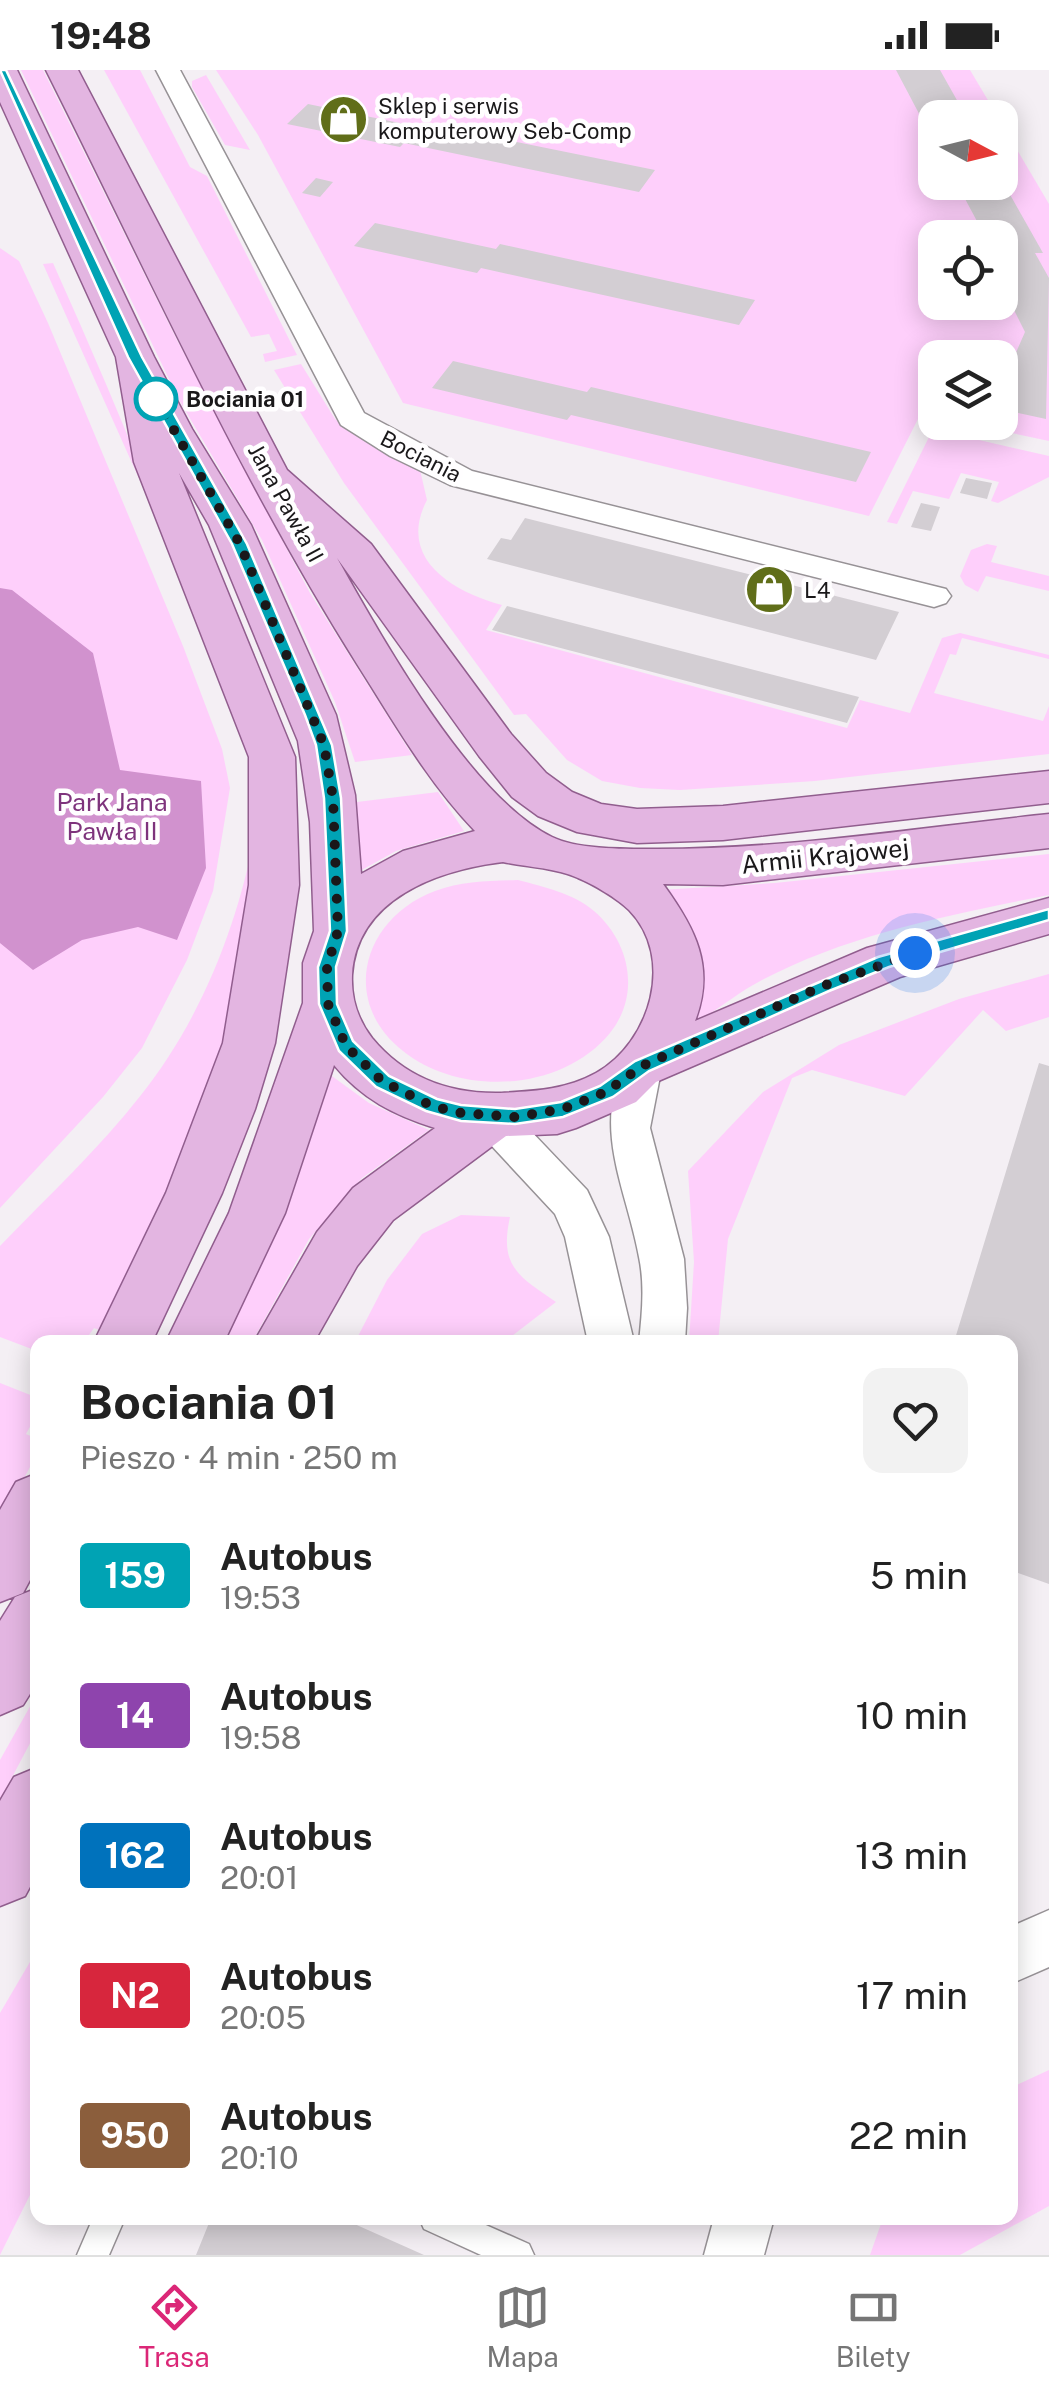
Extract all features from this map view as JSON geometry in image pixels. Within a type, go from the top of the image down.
[{"type":"main road","points":[[0,70],[135,357],[236,538],[324,745],[333,798],[338,931],[327,967],[328,1004],[256,1212],[198,1335]]},
{"type":"main road","name":"Jana Pawła II","points":[[62,70],[270,476],[345,611],[454,780],[493,821],[532,847]]},
{"type":"main road","points":[[125,1335],[194,1193],[234,1092],[249,1043],[261,976],[275,853],[272,757],[154,462],[135,357]]},
{"type":"main road","points":[[270,476],[356,553],[495,746],[529,785],[554,804],[594,820],[637,826],[723,824],[1049,787]]},
{"type":"main road","name":"Armii Krajowej","points":[[600,866],[723,867],[1049,831]]},
{"type":"main road","points":[[338,931],[370,892],[418,863],[473,848],[532,847],[600,866],[652,904],[680,956],[682,994],[677,1014],[657,1050],[642,1066]]},
{"type":"main road","points":[[328,1004],[346,1046],[382,1081],[432,1106],[491,1117],[540,1114],[586,1102],[642,1066],[885,962],[1049,916]]},
{"type":"main road","points":[[287,1335],[337,1249],[373,1204],[491,1117]]},
{"type":"main road","points":[[0,1572],[30,1517]]},
{"type":"main road","points":[[0,1682],[30,1631]]},
{"type":"main road","points":[[0,1871],[30,1816]]},
{"type":"street","name":"Bociania","points":[[168,70],[352,419],[401,449],[462,478],[934,596]]},
{"type":"street","points":[[642,1066],[630,1128],[637,1171],[662,1259],[663,1335]]},
{"type":"street","points":[[491,1117],[572,1202],[587,1237],[609,1335]]},
{"type":"street","points":[[1018,1952],[1049,1938]]},
{"type":"street","points":[[734,2255],[742,2225]]},
{"type":"lane","points":[[92,2255],[106,2225]]},
{"type":"lane","points":[[452,2225],[518,2255]]},
{"type":"green space","points":[[21,70],[43,70],[178,342],[310,593],[412,755],[355,762],[335,702],[262,540],[179,400]]},
{"type":"green space","points":[[104,70],[140,70],[190,167],[207,176],[297,355],[265,362],[263,354],[277,351],[269,334],[251,337]]},
{"type":"green space","points":[[216,70],[970,70],[988,100],[918,100],[918,200],[1018,200],[1018,151],[1049,204],[1049,441],[1018,434],[1018,340],[918,340],[918,419],[869,516],[403,403],[258,135]]},
{"type":"green space","points":[[206,75],[250,150],[225,145],[192,87],[192,81]]},
{"type":"green space","name":"Park Jana Pawła II","points":[[0,248],[19,261],[48,323],[183,646],[222,749],[230,788],[213,891],[187,960],[142,1048],[103,1097],[0,1208]]},
{"type":"green space","points":[[53,263],[158,511],[253,763],[166,539],[43,264]]},
{"type":"green space","points":[[301,364],[335,419],[374,446],[420,470],[427,500],[419,521],[424,556],[449,582],[502,605],[486,630],[847,728],[860,700],[910,713],[942,638],[960,633],[1049,655],[1049,659],[962,638],[956,655],[950,654],[934,693],[1043,721],[1049,706],[1049,754],[815,781],[680,790],[602,781],[567,760],[526,714],[514,715],[344,483],[274,370]]},
{"type":"green space","points":[[928,440],[979,440],[1049,456],[1049,477],[998,503],[991,501],[999,482],[961,473],[949,499],[913,491],[897,524],[887,522]]},
{"type":"green space","points":[[987,544],[997,546],[991,562],[1049,576],[1049,591],[986,576],[978,592],[965,585],[960,576],[971,550]]},
{"type":"green space","points":[[0,588],[12,590],[93,653],[120,770],[201,781],[206,868],[177,940],[138,927],[82,940],[33,970],[0,943]]},
{"type":"green space","points":[[438,792],[464,831],[396,851],[358,872],[357,802]]},
{"type":"green space","points":[[258,816],[262,816],[219,1073],[107,1333],[94,1328],[89,1335],[30,1335],[30,1348],[0,1337],[0,1246],[125,1115],[184,1032],[231,927]]},
{"type":"green space","points":[[1049,854],[1049,895],[939,918],[830,950],[762,980],[697,1023],[701,984],[660,890],[775,883]]},
{"type":"green space","points":[[518,880],[577,900],[606,924],[623,953],[627,969],[626,1002],[620,1018],[590,1053],[538,1077],[481,1081],[426,1066],[383,1031],[371,1009],[366,986],[368,962],[376,940],[410,904],[435,891],[465,883]]},
{"type":"green space","points":[[1049,974],[1049,1017],[1006,1031],[983,1010],[905,1096],[812,1070],[792,1078],[728,1239],[719,1335],[689,1335],[694,1262],[688,1171],[763,1092],[839,1045],[959,999]]},
{"type":"green space","points":[[325,1071],[369,1103],[429,1130],[362,1178],[309,1239],[256,1335],[227,1335],[254,1276],[304,1141]]},
{"type":"green space","points":[[461,1215],[510,1217],[510,1259],[522,1277],[556,1302],[513,1335],[359,1335],[387,1280],[422,1234]]},
{"type":"green space","points":[[0,1383],[30,1395],[30,1427],[26,1434],[30,1436],[30,1467],[0,1523]]},
{"type":"green space","points":[[30,1706],[30,1743],[0,1800],[0,1760]]},
{"type":"green space","points":[[30,1962],[30,2195],[0,2255],[0,2013]]},
{"type":"green space","points":[[1049,2070],[1049,2206],[1018,2223],[1018,2084]]},
{"type":"green space","points":[[881,2225],[1014,2225],[960,2255],[870,2255]]},
{"type":"building","points":[[896,70],[940,70],[957,100],[918,100],[918,112]]},
{"type":"building","points":[[308,104],[655,170],[639,192],[404,143],[400,147],[287,124]]},
{"type":"building","points":[[316,178],[333,182],[320,197],[302,193]]},
{"type":"building","points":[[966,200],[1013,200],[1043,253],[1035,253],[1049,278],[1046,419],[1018,413],[1018,348],[1025,332],[1018,318],[1018,220],[976,220]]},
{"type":"building","points":[[375,223],[496,249],[500,244],[755,300],[739,325],[481,268],[477,273],[354,246]]},
{"type":"building","points":[[453,361],[587,392],[591,387],[871,452],[856,482],[571,415],[567,420],[432,388]]},
{"type":"building","points":[[966,478],[992,483],[987,499],[960,493]]},
{"type":"building","points":[[921,503],[940,507],[931,531],[911,527]]},
{"type":"building","points":[[525,518],[899,612],[876,660],[487,559],[501,538],[511,540]]},
{"type":"building","points":[[507,606],[859,697],[847,723],[492,630]]},
{"type":"building","points":[[1039,1063],[1049,1066],[1049,1584],[1018,1573],[1018,1335],[956,1335]]},
{"type":"building","points":[[208,2225],[357,2225],[424,2255],[196,2255]]},
{"type":"bus line","name":"159","points":[[1,70],[135,357],[172,430],[240,544],[313,715],[324,745],[333,798],[338,931],[327,967],[328,1004],[346,1046],[382,1081],[432,1106],[461,1113],[515,1117],[563,1109],[606,1092],[642,1066],[823,986],[885,962],[1049,916]]},
{"type":"place","name":"Sklep i serwis komputerowy Seb-Comp","points":[[343,119]]},
{"type":"place","name":"Bociania 01","points":[[156,399]]},
{"type":"place","name":"L4","points":[[769,590]]},
{"type":"route","points":[[156,399],[240,544],[324,745],[333,798],[338,931],[327,967],[328,1004],[346,1046],[382,1081],[432,1106],[461,1113],[515,1117],[563,1109],[606,1092],[642,1066],[823,986],[915,953]]}]
